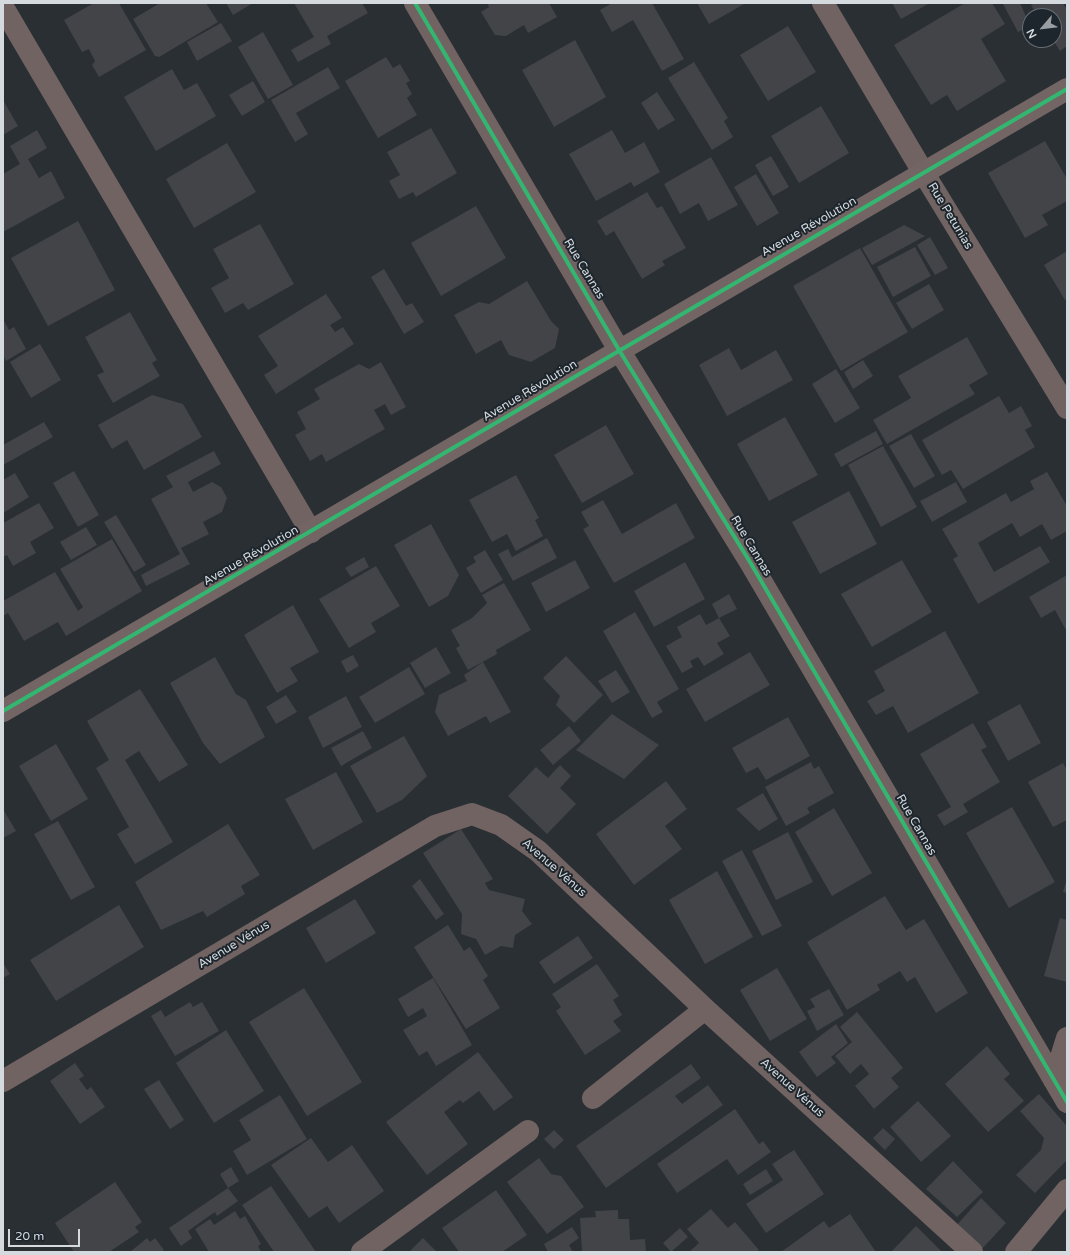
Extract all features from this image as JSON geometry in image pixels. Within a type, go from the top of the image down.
[{"type":"street","name":"Rue Cannas","points":[[415,3],[620,350],[754,568],[1067,1102]]},
{"type":"street","name":"Rue Petunias","points":[[823,3],[923,172],[1067,408]]},
{"type":"street","points":[[3,8],[311,532]]},
{"type":"street","name":"Avenue Révolution","points":[[4,709],[311,532],[1067,89]]},
{"type":"street","name":"Avenue Vénus","points":[[3,1080],[435,826],[472,814],[501,825],[538,851],[705,1009],[972,1252]]},
{"type":"street","points":[[593,1098],[705,1009]]},
{"type":"street","points":[[1054,1080],[1067,1038]]},
{"type":"street","points":[[362,1252],[528,1131]]},
{"type":"street","points":[[1016,1252],[1067,1190]]},
{"type":"building","points":[[94,3],[119,3],[146,50],[99,77],[92,65],[95,61],[89,49],[82,52],[64,20]]},
{"type":"building","points":[[160,3],[206,3],[218,22],[159,57],[155,56],[133,19]]},
{"type":"building","points":[[226,3],[253,3],[233,15]]},
{"type":"building","points":[[294,3],[362,3],[368,13],[327,36],[331,44],[298,62],[291,50],[314,37]]},
{"type":"building","points":[[487,3],[549,3],[557,17],[528,33],[524,25],[506,36],[495,35],[481,12],[489,7]]},
{"type":"building","points":[[612,3],[652,3],[684,59],[662,71],[633,20],[612,32],[600,10]]},
{"type":"building","points":[[697,3],[746,3],[709,24]]},
{"type":"building","points":[[892,3],[930,3],[901,19]]},
{"type":"building","points":[[965,3],[992,3],[1005,24],[981,39],[1006,81],[957,111],[947,95],[931,105],[894,45]]},
{"type":"building","points":[[1020,3],[1022,8],[1022,30],[1018,32],[1003,4]]},
{"type":"building","points":[[1035,3],[1063,3],[1067,10],[1067,46],[1060,51],[1058,48],[1062,48],[1062,8],[1033,8],[1031,5]]},
{"type":"building","points":[[221,23],[232,41],[197,61],[187,42]]},
{"type":"building","points":[[788,26],[816,72],[768,101],[740,55]]},
{"type":"building","points":[[263,32],[293,85],[268,99],[238,47]]},
{"type":"building","points":[[575,40],[606,97],[554,127],[522,70]]},
{"type":"building","points":[[386,57],[393,68],[400,64],[410,81],[406,83],[412,94],[407,98],[417,115],[378,138],[345,81]]},
{"type":"building","points":[[694,62],[728,118],[724,121],[733,137],[712,150],[668,78]]},
{"type":"building","points":[[328,67],[340,88],[296,113],[308,134],[295,142],[271,100]]},
{"type":"building","points":[[172,69],[184,90],[197,83],[216,116],[156,151],[124,97]]},
{"type":"building","points":[[253,81],[265,102],[242,116],[229,95]]},
{"type":"building","points":[[657,92],[675,120],[658,130],[641,103]]},
{"type":"building","points":[[3,100],[18,126],[3,135]]},
{"type":"building","points":[[821,106],[849,153],[799,183],[771,136]]},
{"type":"building","points":[[431,128],[457,173],[416,197],[413,192],[399,199],[389,181],[400,175],[387,152]]},
{"type":"building","points":[[37,130],[47,148],[28,159],[39,178],[51,171],[65,198],[3,232],[3,174],[20,164],[10,146]]},
{"type":"building","points":[[612,130],[625,153],[644,142],[660,172],[634,187],[631,182],[596,201],[569,154]]},
{"type":"building","points":[[1045,141],[1067,179],[1067,201],[1042,215],[1048,225],[1025,238],[988,173]]},
{"type":"building","points":[[227,143],[256,192],[194,228],[166,179]]},
{"type":"building","points":[[771,156],[789,187],[773,196],[755,165]]},
{"type":"building","points":[[711,157],[738,205],[708,221],[699,203],[680,214],[664,184]]},
{"type":"building","points":[[756,174],[779,213],[757,226],[734,187]]},
{"type":"building","points":[[647,192],[657,208],[662,206],[686,248],[662,261],[665,265],[642,279],[614,231],[606,236],[597,221]]},
{"type":"building","points":[[476,206],[506,258],[441,296],[411,243]]},
{"type":"building","points":[[78,221],[115,290],[48,326],[11,258]]},
{"type":"building","points":[[260,224],[294,284],[248,310],[243,303],[225,313],[211,288],[229,278],[213,249]]},
{"type":"building","points":[[904,225],[925,236],[872,265],[862,248]]},
{"type":"building","points":[[930,237],[948,268],[935,275],[917,245]]},
{"type":"building","points":[[915,247],[931,276],[893,297],[877,267]]},
{"type":"building","points":[[860,248],[908,332],[841,371],[793,286]]},
{"type":"building","points":[[1067,251],[1067,299],[1065,300],[1044,265]]},
{"type":"building","points":[[384,269],[406,306],[412,303],[424,322],[404,334],[371,277]]},
{"type":"building","points":[[527,281],[551,321],[559,329],[555,348],[531,362],[509,355],[501,340],[476,354],[454,315],[479,302],[489,304]]},
{"type":"building","points":[[929,284],[944,310],[912,329],[896,303]]},
{"type":"building","points":[[326,294],[342,318],[330,325],[335,332],[343,327],[354,344],[276,394],[264,375],[278,366],[258,336]]},
{"type":"building","points":[[130,312],[157,360],[152,363],[160,376],[113,403],[97,375],[104,372],[85,337]]},
{"type":"building","points":[[3,319],[9,330],[14,327],[26,349],[6,361],[3,355]]},
{"type":"building","points":[[967,337],[988,374],[969,385],[975,394],[887,444],[873,420],[911,398],[898,376]]},
{"type":"building","points":[[40,344],[61,380],[31,398],[10,362]]},
{"type":"building","points":[[729,348],[741,370],[776,350],[793,380],[727,416],[699,365]]},
{"type":"building","points":[[863,360],[873,376],[853,389],[844,372]]},
{"type":"building","points":[[381,362],[406,407],[391,415],[385,404],[374,410],[385,429],[326,462],[322,454],[310,461],[295,435],[306,429],[297,412],[320,399],[314,389],[359,364],[369,369]]},
{"type":"building","points":[[836,369],[860,408],[835,423],[812,384]]},
{"type":"building","points":[[152,395],[183,404],[202,437],[144,470],[127,440],[112,449],[98,425]]},
{"type":"building","points":[[999,396],[1009,413],[1021,406],[1032,426],[1025,430],[1035,447],[963,489],[951,470],[942,475],[922,440]]},
{"type":"building","points":[[785,417],[818,475],[769,501],[737,444]]},
{"type":"building","points":[[44,422],[53,437],[3,465],[3,445]]},
{"type":"building","points":[[606,425],[634,474],[582,503],[554,455]]},
{"type":"building","points":[[876,431],[883,444],[841,467],[834,454]]},
{"type":"building","points":[[911,434],[935,476],[914,488],[889,446]]},
{"type":"building","points":[[883,446],[917,507],[881,527],[848,465]]},
{"type":"building","points":[[214,451],[221,464],[188,482],[193,492],[212,482],[221,487],[227,498],[222,512],[203,522],[209,534],[181,548],[190,564],[146,586],[141,575],[180,554],[151,499],[173,487],[166,476]]},
{"type":"building","points":[[74,471],[99,515],[78,527],[53,483]]},
{"type":"building","points":[[1047,472],[1067,506],[1067,531],[1051,540],[1042,524],[1020,537],[1012,523],[978,543],[994,572],[1040,546],[1050,562],[978,604],[953,559],[958,556],[942,529],[1006,493],[1011,502],[1034,489],[1030,481]]},
{"type":"building","points":[[15,473],[29,497],[3,513],[3,480]]},
{"type":"building","points":[[516,475],[539,518],[535,520],[543,536],[516,551],[507,534],[492,542],[469,500]]},
{"type":"building","points":[[956,482],[967,502],[932,522],[920,501]]},
{"type":"building","points":[[849,491],[877,544],[820,574],[792,522]]},
{"type":"building","points":[[603,500],[622,534],[676,503],[695,538],[614,583],[583,529],[589,526],[581,512]]},
{"type":"building","points":[[39,503],[54,528],[30,542],[36,553],[13,566],[7,555],[3,557],[3,523]]},
{"type":"building","points":[[116,515],[146,565],[134,572],[104,522]]},
{"type":"building","points":[[431,524],[459,575],[448,596],[429,607],[394,545]]},
{"type":"building","points":[[86,527],[97,545],[71,560],[60,542]]},
{"type":"building","points":[[547,538],[557,558],[513,581],[498,554],[508,549],[512,557]]},
{"type":"building","points":[[112,539],[142,591],[66,636],[58,622],[24,641],[8,613],[3,616],[3,601],[55,572],[78,611],[83,607],[60,569]]},
{"type":"building","points":[[485,550],[503,580],[481,593],[466,568],[476,562],[473,557]]},
{"type":"building","points":[[364,557],[369,567],[351,577],[345,568]]},
{"type":"building","points":[[575,560],[590,588],[546,612],[531,583]]},
{"type":"building","points":[[902,560],[932,612],[872,647],[841,594]]},
{"type":"building","points":[[685,562],[705,599],[654,627],[634,591]]},
{"type":"building","points":[[376,566],[400,606],[371,623],[376,632],[349,648],[319,599]]},
{"type":"building","points":[[1067,575],[1067,632],[1055,610],[1041,618],[1029,597]]},
{"type":"building","points":[[504,583],[531,630],[496,650],[497,654],[468,670],[456,648],[460,646],[451,630],[472,618],[487,603],[482,595]]},
{"type":"building","points":[[729,594],[737,609],[719,618],[712,604]]},
{"type":"building","points":[[293,605],[319,652],[290,668],[298,681],[277,693],[244,635]]},
{"type":"building","points":[[635,612],[679,689],[657,702],[663,712],[652,718],[603,631]]},
{"type":"building","points":[[700,614],[706,625],[719,618],[730,636],[717,643],[724,654],[704,666],[698,657],[690,661],[693,667],[682,673],[666,646],[682,637],[677,627]]},
{"type":"building","points":[[945,631],[979,693],[908,733],[893,706],[876,715],[867,701],[885,691],[874,671]]},
{"type":"building","points":[[436,647],[451,673],[425,688],[410,663]]},
{"type":"building","points":[[750,652],[770,685],[705,722],[686,689]]},
{"type":"building","points":[[353,655],[359,666],[347,673],[341,661]]},
{"type":"building","points":[[566,656],[603,695],[574,723],[556,705],[560,696],[543,678]]},
{"type":"building","points":[[215,657],[236,694],[246,700],[265,737],[220,764],[203,743],[170,683]]},
{"type":"building","points":[[483,662],[511,712],[490,723],[486,716],[448,736],[435,712],[439,695],[467,681],[464,675]]},
{"type":"building","points":[[409,667],[425,694],[375,723],[359,697]]},
{"type":"building","points":[[616,670],[630,692],[612,703],[598,681]]},
{"type":"building","points":[[140,689],[188,765],[159,782],[139,751],[125,760],[173,842],[135,864],[117,834],[129,827],[96,768],[109,760],[87,721]]},
{"type":"building","points":[[286,695],[297,712],[276,724],[266,707]]},
{"type":"building","points":[[346,696],[362,727],[323,748],[308,717]]},
{"type":"building","points":[[1020,704],[1041,743],[1008,761],[987,722]]},
{"type":"building","points":[[612,714],[659,745],[624,779],[576,750]]},
{"type":"building","points":[[788,717],[810,756],[766,780],[758,767],[746,773],[732,748]]},
{"type":"building","points":[[973,723],[987,747],[981,750],[1000,782],[963,804],[968,812],[944,826],[937,815],[951,807],[920,754]]},
{"type":"building","points":[[569,726],[581,741],[553,765],[540,750]]},
{"type":"building","points":[[363,731],[372,748],[341,766],[331,748]]},
{"type":"building","points":[[404,736],[427,776],[402,800],[377,813],[350,766]]},
{"type":"building","points":[[56,744],[88,799],[51,821],[19,766]]},
{"type":"building","points":[[811,762],[814,769],[819,766],[834,793],[807,808],[810,813],[786,826],[765,787]]},
{"type":"building","points":[[1063,763],[1067,770],[1067,820],[1053,827],[1028,782]]},
{"type":"building","points":[[560,765],[571,776],[560,788],[576,804],[547,834],[508,796],[536,767],[548,778]]},
{"type":"building","points":[[336,772],[363,822],[313,850],[285,799]]},
{"type":"building","points":[[666,781],[687,809],[665,826],[682,849],[634,885],[596,834]]},
{"type":"building","points":[[763,793],[778,819],[759,831],[736,809]]},
{"type":"building","points":[[1012,807],[1055,882],[1009,908],[966,833]]},
{"type":"building","points":[[834,808],[872,873],[832,896],[795,832]]},
{"type":"building","points":[[3,809],[16,831],[3,838]]},
{"type":"building","points":[[58,821],[95,887],[71,900],[34,834]]},
{"type":"building","points":[[228,824],[260,875],[241,886],[245,894],[207,917],[203,911],[161,930],[135,882]]},
{"type":"building","points":[[461,829],[493,879],[485,883],[489,890],[525,899],[522,911],[532,924],[515,935],[513,948],[501,946],[485,955],[476,939],[461,934],[462,914],[423,853]]},
{"type":"building","points":[[788,832],[813,882],[776,900],[752,851]]},
{"type":"building","points":[[742,850],[782,926],[762,936],[722,861]]},
{"type":"building","points":[[717,871],[753,937],[705,964],[669,900]]},
{"type":"building","points":[[1067,878],[1067,893],[1063,892]]},
{"type":"building","points":[[420,879],[444,914],[436,920],[412,886]]},
{"type":"building","points":[[885,896],[906,930],[924,919],[968,993],[936,1013],[915,977],[907,982],[900,971],[877,985],[880,990],[847,1010],[807,942]]},
{"type":"building","points":[[355,899],[376,933],[326,963],[306,928]]},
{"type":"building","points":[[119,905],[144,947],[56,1001],[30,960]]},
{"type":"building","points":[[1060,918],[1067,920],[1067,982],[1044,976]]},
{"type":"building","points":[[448,925],[464,951],[470,947],[488,976],[483,980],[500,1008],[466,1029],[414,947]]},
{"type":"building","points":[[578,936],[593,958],[554,984],[539,962]]},
{"type":"building","points":[[3,963],[10,974],[3,978]]},
{"type":"building","points":[[597,964],[619,996],[613,1000],[622,1015],[613,1021],[621,1031],[585,1055],[556,1011],[561,1007],[552,994]]},
{"type":"building","points":[[777,968],[807,1019],[770,1041],[740,990]]},
{"type":"building","points":[[433,978],[472,1045],[436,1066],[427,1051],[419,1056],[403,1030],[427,1016],[423,1008],[408,1017],[398,999]]},
{"type":"building","points":[[304,988],[362,1082],[307,1116],[249,1022]]},
{"type":"building","points":[[829,989],[844,1015],[817,1031],[807,1011],[815,1007],[810,999]]},
{"type":"building","points":[[190,1002],[193,1007],[202,1002],[219,1031],[175,1056],[151,1016],[161,1010],[165,1017]]},
{"type":"building","points":[[857,1012],[903,1068],[891,1078],[899,1087],[874,1109],[855,1086],[869,1074],[861,1064],[850,1074],[835,1056],[852,1042],[840,1027]]},
{"type":"building","points":[[836,1024],[848,1043],[831,1057],[836,1063],[817,1077],[799,1052]]},
{"type":"building","points":[[226,1030],[264,1091],[214,1123],[176,1063]]},
{"type":"building","points":[[987,1046],[1010,1074],[1004,1079],[1024,1101],[988,1132],[945,1084]]},
{"type":"building","points":[[478,1052],[513,1097],[494,1111],[479,1091],[463,1103],[460,1100],[444,1112],[468,1144],[427,1175],[386,1122]]},
{"type":"building","points":[[75,1063],[84,1076],[79,1079],[87,1090],[91,1087],[105,1107],[80,1124],[50,1081]]},
{"type":"building","points":[[691,1064],[701,1078],[675,1096],[682,1104],[708,1085],[723,1105],[606,1188],[576,1146]]},
{"type":"building","points":[[159,1080],[184,1120],[170,1129],[144,1089]]},
{"type":"building","points":[[1039,1094],[1066,1125],[1067,1160],[1035,1193],[1016,1175],[1041,1150],[1044,1138],[1020,1111]]},
{"type":"building","points":[[280,1095],[307,1139],[247,1175],[233,1151],[251,1140],[239,1120]]},
{"type":"building","points":[[918,1101],[951,1136],[921,1162],[890,1127]]},
{"type":"building","points":[[735,1109],[759,1144],[763,1141],[771,1152],[738,1175],[727,1159],[677,1193],[657,1164]]},
{"type":"building","points":[[883,1128],[895,1139],[885,1150],[873,1138]]},
{"type":"building","points":[[554,1130],[564,1140],[554,1149],[544,1139]]},
{"type":"building","points":[[311,1138],[328,1162],[352,1145],[384,1191],[339,1223],[327,1206],[309,1218],[271,1165]]},
{"type":"building","points":[[794,1150],[824,1194],[766,1233],[746,1204],[783,1180],[772,1164]]},
{"type":"building","points":[[539,1158],[551,1174],[561,1176],[584,1207],[547,1234],[507,1182]]},
{"type":"building","points":[[953,1161],[983,1192],[957,1217],[926,1189]]},
{"type":"building","points":[[231,1167],[239,1181],[228,1188],[220,1174]]},
{"type":"building","points":[[766,1169],[773,1181],[750,1195],[743,1184]]},
{"type":"building","points":[[115,1182],[142,1222],[135,1227],[139,1232],[109,1252],[74,1252],[55,1223]]},
{"type":"building","points":[[271,1186],[316,1252],[274,1252],[242,1205]]},
{"type":"building","points":[[228,1188],[238,1201],[217,1216],[215,1212],[188,1231],[192,1238],[181,1246],[169,1228]]},
{"type":"building","points":[[496,1190],[527,1235],[502,1252],[459,1252],[442,1228]]},
{"type":"building","points":[[981,1198],[1006,1223],[981,1250],[955,1227]]},
{"type":"building","points":[[711,1209],[728,1228],[735,1222],[759,1250],[756,1252],[689,1252],[699,1243],[687,1229]]},
{"type":"building","points":[[618,1210],[618,1219],[629,1219],[630,1240],[645,1239],[646,1252],[582,1252],[580,1218],[596,1217],[595,1211]]},
{"type":"building","points":[[235,1211],[240,1219],[245,1216],[261,1244],[258,1246],[261,1252],[209,1252],[195,1229],[210,1219],[214,1225]]},
{"type":"building","points":[[850,1214],[876,1252],[781,1252],[824,1221],[829,1228]]},
{"type":"building","points":[[916,1226],[942,1252],[891,1252]]},
{"type":"building","points":[[572,1227],[579,1238],[569,1245],[573,1252],[548,1252],[544,1244]]},
{"type":"building","points":[[680,1228],[688,1237],[671,1252],[663,1243]]},
{"type":"building","points":[[147,1238],[150,1242],[155,1238],[164,1250],[161,1252],[130,1252]]},
{"type":"building","points":[[423,1238],[437,1252],[409,1252]]},
{"type":"cycle path","points":[[415,3],[619,350],[750,562],[1067,1102]]},
{"type":"cycle path","points":[[3,711],[1067,89]]}]
